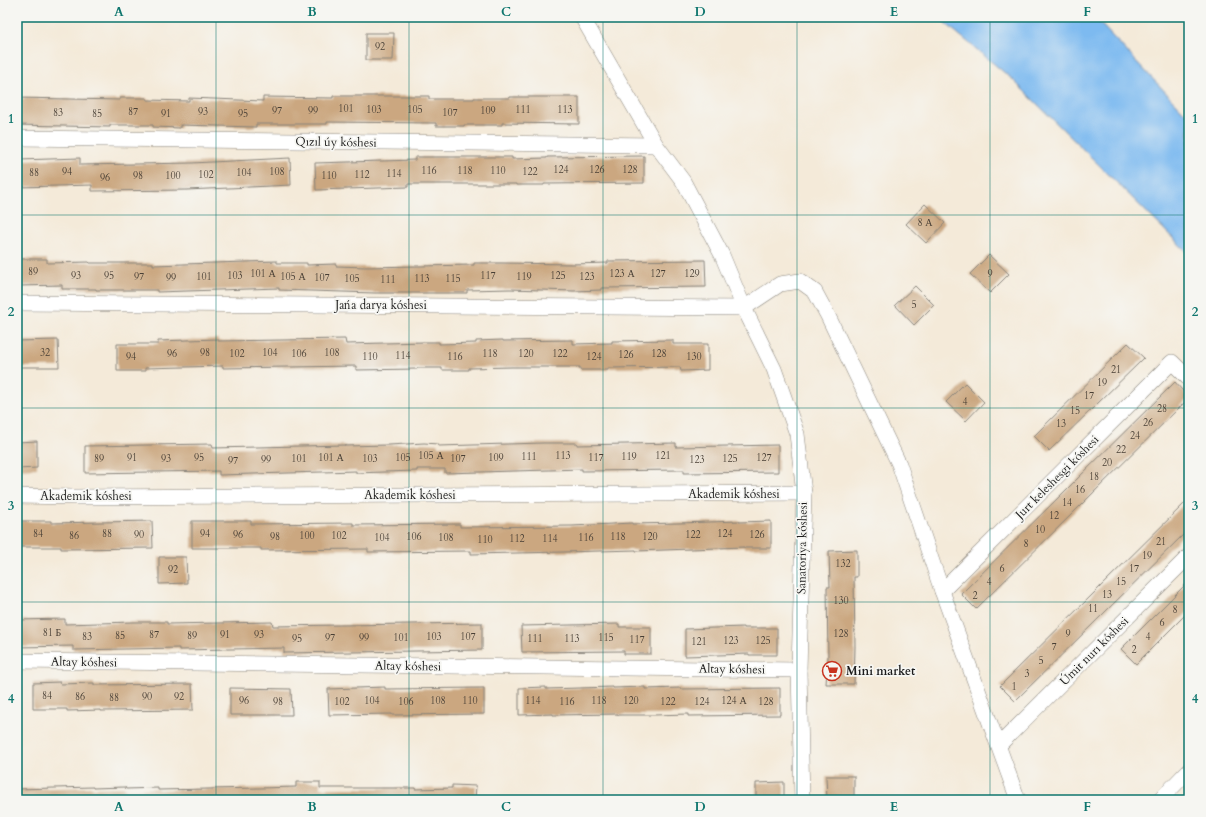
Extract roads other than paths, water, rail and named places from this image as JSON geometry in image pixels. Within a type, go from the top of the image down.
[{"type":"street","name":"Sanatoriya kóshesi","points":[[582,17],[656,145],[683,181],[722,255],[744,308],[774,369],[797,434],[804,493],[799,670],[802,800]]},
{"type":"street","name":"Qızıl úy kóshesi","points":[[17,138],[656,145]]},
{"type":"street","points":[[744,308],[780,284],[800,281],[815,292],[899,464],[942,591],[1018,800]]},
{"type":"street","name":"Jańa darya kóshesi","points":[[17,303],[744,308]]},
{"type":"street","name":"Jurt keleshesgi kóshesi","points":[[942,591],[1172,362],[1189,379]]},
{"type":"street","name":"Akademik kóshesi","points":[[17,496],[82,497],[804,493]]},
{"type":"street","name":"Úmit nurı kóshesi","points":[[999,745],[1189,556]]},
{"type":"street","name":"Altay kóshesi","points":[[17,661],[799,670]]},
{"type":"street","points":[[1160,800],[1189,770]]},
{"type":"water","points":[[938,17],[1094,17],[1189,117],[1189,254],[1012,79]]},
{"type":"place","name":"Mini market","points":[[832,671]]}]
